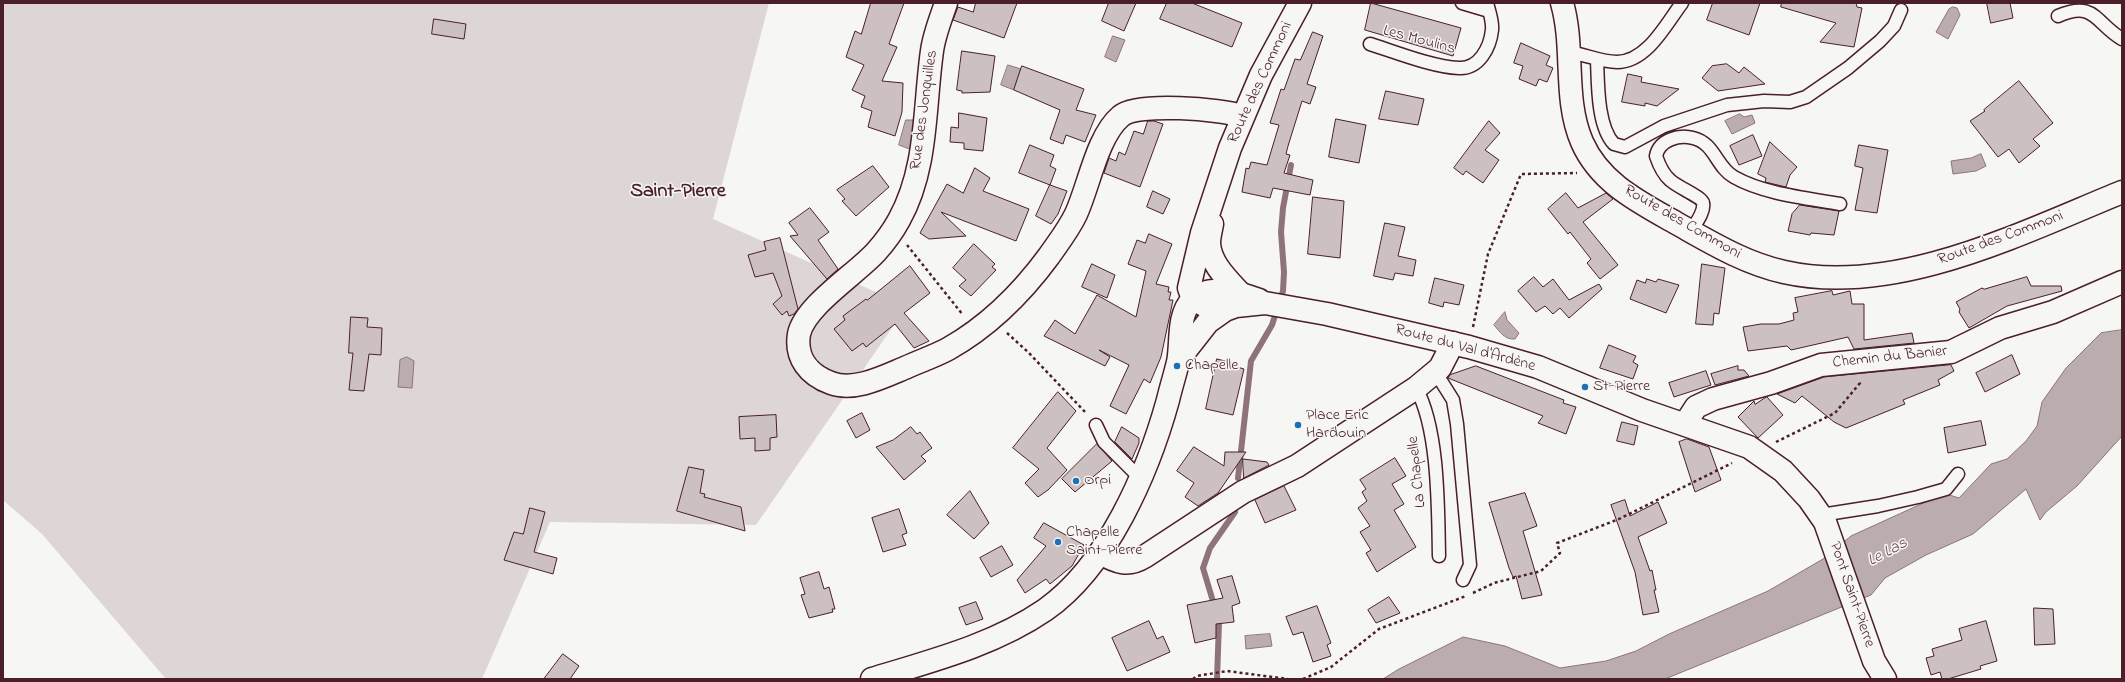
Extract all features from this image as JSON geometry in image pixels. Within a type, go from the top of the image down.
[{"type":"street","name":"Rue des Jonquilles","points":[[946,3],[932,48],[923,144],[917,173],[900,218],[876,252],[812,310],[801,328],[798,348],[805,365],[813,373],[833,384],[845,385],[875,380],[946,350],[1011,302],[1034,276],[1068,228],[1075,215],[1097,153],[1115,122],[1122,115],[1130,110],[1152,108],[1220,111],[1242,116]]},
{"type":"street","name":"Route des Commoni","points":[[1562,3],[1566,22],[1570,88],[1577,128],[1597,168],[1624,191],[1691,231],[1739,257],[1782,271],[1827,276],[1869,274],[1910,269],[1949,260],[2122,192]]},
{"type":"street","name":"Route des Commoni","points":[[1198,299],[1189,288],[1202,233],[1242,116],[1293,7]]},
{"type":"street","name":"Route des Commoni","points":[[1198,299],[1218,187]]},
{"type":"street","points":[[1209,244],[1221,273],[1239,292]]},
{"type":"street","name":"Chemin du Banier","points":[[1685,424],[1696,407],[1713,399],[1771,383],[1821,365],[1951,352],[2000,328],[2053,312],[2122,282]]},
{"type":"street","points":[[872,679],[934,660],[986,641],[1029,620],[1068,591],[1100,553],[1140,478],[1162,419],[1183,354],[1185,314],[1198,299],[1218,291],[1239,292],[1265,303]]},
{"type":"street","points":[[1198,299],[1211,309],[1225,310]]},
{"type":"street","name":"Route du Val d'Ardène","points":[[1265,303],[1461,345],[1538,367],[1642,410],[1742,444],[1756,451],[1788,476],[1806,494],[1825,522]]},
{"type":"street","points":[[1183,354],[1208,322],[1225,310],[1236,306],[1265,303]]},
{"type":"street","points":[[1100,553],[1124,563],[1138,561],[1243,492],[1297,466],[1416,388],[1436,373],[1461,345]]},
{"type":"street","name":"Pont Saint-Pierre","points":[[1825,522],[1879,670]]},
{"type":"lane","name":"Les Moulins","points":[[1370,44],[1440,65],[1460,68],[1471,66],[1485,52],[1490,41],[1492,29],[1488,7],[1462,3]]},
{"type":"lane","points":[[1568,52],[1618,62],[1638,56],[1655,38],[1682,3]]},
{"type":"lane","points":[[2058,16],[2068,10],[2083,8],[2098,17],[2111,32],[2122,39]]},
{"type":"lane","points":[[1597,59],[1598,87],[1605,130],[1614,144],[1625,147],[1664,126],[1727,105],[1764,101],[1790,102],[1806,98],[1848,68],[1880,41],[1894,26],[1901,10]]},
{"type":"lane","points":[[1691,231],[1702,210],[1702,201],[1698,196],[1687,193],[1670,181],[1656,156],[1659,149],[1665,142],[1680,136],[1692,138],[1705,143],[1729,173],[1745,182],[1783,194],[1840,204]]},
{"type":"lane","points":[[1436,373],[1453,400],[1458,424],[1470,565],[1463,580]]},
{"type":"lane","name":"La Chapelle","points":[[1416,388],[1424,406],[1430,431],[1438,506],[1439,556]]},
{"type":"lane","points":[[1096,425],[1104,442],[1140,478]]},
{"type":"lane","points":[[1825,522],[1878,506],[1946,489],[1958,474]]},
{"type":"path","points":[[1461,345],[1488,254],[1521,174],[1575,173],[1597,168]]},
{"type":"path","points":[[1303,679],[1331,668],[1379,628],[1461,598],[1494,583],[1541,571],[1560,553],[1557,543],[1619,519],[1835,413],[1860,383],[1856,377]]},
{"type":"path","points":[[1193,679],[1227,671],[1288,679]]},
{"type":"shaded area","points":[[3,3],[769,3],[713,219],[907,306],[756,525],[550,522],[482,679],[166,679],[42,534],[3,500]]},
{"type":"water","points":[[1953,7],[1957,8],[1960,15],[1948,39],[1936,32],[1949,9]]},
{"type":"water","points":[[1113,36],[1125,40],[1116,62],[1105,57]]},
{"type":"water","points":[[1008,65],[1021,69],[1014,90],[1001,85]]},
{"type":"water","points":[[1740,114],[1744,117],[1752,115],[1755,123],[1732,134],[1725,121]]},
{"type":"water","points":[[906,120],[914,120],[917,126],[912,150],[899,145]]},
{"type":"water","points":[[1981,154],[1986,166],[1976,171],[1953,174],[1951,161],[1971,158]]},
{"type":"water","points":[[1505,312],[1507,320],[1519,333],[1515,339],[1506,337],[1494,325]]},
{"type":"water","name":"Le Las","points":[[2122,330],[2122,436],[2077,486],[2046,512],[2040,520],[2026,489],[1973,534],[1926,555],[1885,578],[1871,595],[1665,679],[1383,679],[1399,669],[1463,637],[1505,646],[1560,668],[1606,661],[1636,651],[1669,634],[1768,591],[1823,559],[1851,536],[1932,499],[1940,492],[1959,498],[1991,464],[2007,459],[2026,441],[2037,426],[2042,402],[2066,368],[2101,333]]},
{"type":"water","points":[[407,357],[414,361],[412,388],[398,387],[400,360]]},
{"type":"water","points":[[1270,634],[1272,646],[1246,649],[1245,636]]},
{"type":"building","points":[[871,3],[904,3],[889,44],[897,47],[882,81],[903,83],[902,112],[895,136],[868,127],[872,111],[861,107],[865,96],[852,90],[864,65],[846,57],[855,31],[861,34]]},
{"type":"building","points":[[976,3],[1017,3],[1004,38],[953,20],[958,7],[973,12]]},
{"type":"building","points":[[1109,3],[1136,3],[1124,31],[1102,21]]},
{"type":"building","points":[[1167,3],[1192,3],[1242,23],[1232,47],[1160,19]]},
{"type":"building","points":[[1371,3],[1461,28],[1453,56],[1365,30]]},
{"type":"building","points":[[1713,3],[1760,3],[1749,35],[1707,20]]},
{"type":"building","points":[[1782,3],[1856,3],[1857,7],[1862,8],[1854,47],[1820,42],[1836,23],[1781,7]]},
{"type":"building","points":[[1987,3],[2010,3],[2013,18],[1991,23]]},
{"type":"building","points":[[434,19],[466,24],[464,39],[432,34]]},
{"type":"building","points":[[1313,32],[1323,36],[1307,84],[1316,87],[1310,104],[1302,101],[1286,154],[1290,155],[1284,173],[1313,180],[1310,195],[1273,188],[1270,198],[1242,192],[1246,168],[1249,169],[1251,162],[1267,165],[1279,125],[1270,123],[1281,89],[1284,90],[1295,59],[1300,60]]},
{"type":"building","points":[[1521,43],[1550,56],[1546,65],[1553,68],[1547,82],[1539,79],[1536,86],[1519,79],[1523,66],[1514,63]]},
{"type":"building","points":[[962,51],[995,56],[990,92],[962,93],[962,91],[957,90]]},
{"type":"building","points":[[1727,64],[1739,73],[1744,67],[1765,84],[1718,91],[1702,78],[1712,66]]},
{"type":"building","points":[[1022,66],[1084,89],[1076,110],[1096,115],[1085,142],[1066,135],[1063,144],[1050,139],[1060,110],[1014,90]]},
{"type":"building","points":[[1628,74],[1642,77],[1641,82],[1679,89],[1657,106],[1645,103],[1645,106],[1622,102]]},
{"type":"building","points":[[2019,81],[2053,123],[2033,139],[2040,146],[2019,163],[2009,149],[1998,157],[1970,121],[1985,111],[1984,110]]},
{"type":"building","points":[[1386,91],[1424,99],[1418,125],[1379,119]]},
{"type":"building","points":[[959,113],[987,118],[983,151],[964,149],[964,143],[950,142],[951,127],[958,128]]},
{"type":"building","points":[[1336,119],[1366,125],[1359,163],[1329,157]]},
{"type":"building","points":[[1148,121],[1163,124],[1140,187],[1104,173],[1109,158],[1116,161],[1119,152],[1125,155],[1134,131],[1143,134]]},
{"type":"building","points":[[1489,121],[1500,133],[1485,150],[1499,160],[1483,183],[1466,171],[1463,175],[1454,168]]},
{"type":"building","points":[[1753,135],[1762,156],[1739,165],[1730,146]]},
{"type":"building","points":[[1770,142],[1797,167],[1790,175],[1786,187],[1765,182],[1766,178],[1758,174]]},
{"type":"building","points":[[1030,145],[1054,155],[1050,166],[1056,169],[1050,185],[1019,173]]},
{"type":"building","points":[[1859,145],[1888,150],[1877,213],[1855,210],[1863,168],[1855,166]]},
{"type":"building","points":[[873,166],[889,187],[856,216],[842,201],[845,199],[837,190]]},
{"type":"building","points":[[975,168],[990,178],[983,191],[1029,209],[1016,241],[941,212],[966,236],[929,239],[920,233],[947,184],[963,193]]},
{"type":"building","points":[[1050,185],[1067,191],[1058,214],[1051,224],[1036,216]]},
{"type":"building","points":[[1153,191],[1170,199],[1163,214],[1147,207]]},
{"type":"building","points":[[1566,193],[1578,208],[1606,193],[1613,199],[1583,222],[1618,265],[1600,279],[1587,263],[1591,259],[1570,232],[1568,234],[1548,209]]},
{"type":"building","points":[[1313,197],[1344,201],[1340,258],[1308,254]]},
{"type":"building","points":[[1800,205],[1839,211],[1834,235],[1811,233],[1810,235],[1788,231],[1792,214]]},
{"type":"building","points":[[810,208],[829,232],[818,240],[838,269],[827,279],[790,236],[798,235],[789,223]]},
{"type":"building","points":[[1385,223],[1405,227],[1398,256],[1416,260],[1413,276],[1395,273],[1393,280],[1374,276]]},
{"type":"building","points":[[1149,234],[1172,244],[1156,284],[1169,287],[1168,292],[1171,292],[1169,300],[1173,300],[1161,357],[1150,383],[1144,379],[1126,414],[1110,406],[1129,365],[1099,350],[1110,357],[1105,366],[1044,336],[1055,320],[1075,334],[1097,295],[1136,317],[1146,271],[1128,264],[1137,240],[1145,243]]},
{"type":"building","points":[[780,238],[798,309],[794,314],[789,316],[787,311],[782,315],[773,304],[782,296],[773,273],[755,277],[748,255],[766,250],[764,242]]},
{"type":"building","points":[[974,244],[995,264],[992,267],[996,270],[971,296],[959,286],[966,280],[953,268]]},
{"type":"building","points":[[1092,264],[1115,275],[1107,298],[1082,287]]},
{"type":"building","points":[[1702,264],[1725,268],[1719,314],[1714,313],[1713,325],[1696,324]]},
{"type":"building","points":[[910,266],[930,293],[904,313],[929,341],[914,348],[895,324],[866,347],[863,343],[852,351],[834,329],[845,320],[843,316],[866,299],[867,300]]},
{"type":"building","points":[[1534,277],[1543,287],[1553,279],[1569,300],[1599,284],[1602,289],[1569,318],[1560,308],[1553,314],[1545,306],[1536,312],[1518,291]]},
{"type":"building","points":[[2027,277],[2031,286],[2061,286],[2062,291],[2007,306],[1969,328],[1959,312],[1960,309],[1956,302],[1982,288],[1984,289]]},
{"type":"building","points":[[1435,278],[1464,285],[1459,305],[1444,302],[1443,307],[1429,303]]},
{"type":"building","points":[[1647,279],[1656,282],[1658,279],[1679,285],[1666,313],[1630,299],[1637,280],[1645,283]]},
{"type":"building","points":[[1832,291],[1833,295],[1850,291],[1852,304],[1864,304],[1864,340],[1912,333],[1914,343],[1854,349],[1848,337],[1791,350],[1787,346],[1748,351],[1743,327],[1761,324],[1779,324],[1794,320],[1793,313],[1798,312],[1795,298]]},
{"type":"building","points":[[351,317],[368,318],[367,327],[382,328],[381,355],[369,354],[364,391],[349,390],[353,353],[349,353]]},
{"type":"building","points":[[1609,345],[1636,356],[1633,362],[1638,365],[1633,379],[1600,368]]},
{"type":"building","points":[[2012,355],[2020,374],[1985,392],[1976,373]]},
{"type":"building","points":[[1217,359],[1237,364],[1237,367],[1244,369],[1233,415],[1206,409]]},
{"type":"building","points":[[1951,365],[1954,371],[1938,380],[1940,385],[1903,400],[1905,404],[1846,428],[1834,422],[1802,396],[1795,403],[1777,394],[1824,377]]},
{"type":"building","points":[[1476,366],[1564,400],[1563,403],[1576,407],[1566,434],[1538,423],[1543,416],[1448,378],[1450,375]]},
{"type":"building","points":[[1738,366],[1738,370],[1744,370],[1749,376],[1715,385],[1711,374]]},
{"type":"building","points":[[1706,371],[1711,385],[1674,397],[1669,383]]},
{"type":"building","points":[[1058,392],[1076,411],[1047,448],[1067,470],[1048,490],[1038,497],[1025,483],[1039,469],[1013,448]]},
{"type":"building","points":[[1767,397],[1783,415],[1758,438],[1738,417],[1754,401],[1755,404]]},
{"type":"building","points":[[862,413],[870,430],[856,438],[847,421]]},
{"type":"building","points":[[776,415],[777,437],[770,438],[770,450],[755,451],[755,438],[740,439],[739,417]]},
{"type":"building","points":[[1981,421],[1986,445],[1948,453],[1944,428]]},
{"type":"building","points":[[1622,422],[1638,426],[1634,445],[1617,441]]},
{"type":"building","points":[[911,427],[917,434],[920,432],[932,448],[921,456],[926,461],[904,480],[876,447],[893,440]]},
{"type":"building","points":[[1122,427],[1139,438],[1139,443],[1132,459],[1115,442]]},
{"type":"building","points":[[1687,439],[1709,447],[1721,480],[1695,492],[1679,442]]},
{"type":"building","points":[[1097,444],[1112,461],[1075,492],[1062,479]]},
{"type":"building","points":[[1194,447],[1224,466],[1225,452],[1246,452],[1218,493],[1198,506],[1185,497],[1194,483],[1177,471]]},
{"type":"building","points":[[1395,458],[1406,476],[1392,484],[1404,504],[1394,510],[1416,547],[1377,572],[1366,553],[1371,550],[1360,532],[1370,526],[1358,508],[1367,501],[1362,492],[1366,489],[1360,480]]},
{"type":"building","points":[[1243,459],[1267,462],[1269,465],[1244,478]]},
{"type":"building","points":[[689,467],[704,470],[700,493],[705,494],[704,497],[741,507],[745,531],[677,511]]},
{"type":"building","points":[[1284,486],[1296,510],[1265,523],[1255,500]]},
{"type":"building","points":[[970,491],[989,523],[974,539],[947,515]]},
{"type":"building","points":[[1525,493],[1537,526],[1523,531],[1542,595],[1522,599],[1516,576],[1513,577],[1509,568],[1489,503]]},
{"type":"building","points":[[1625,500],[1630,516],[1658,502],[1667,523],[1638,537],[1650,571],[1652,570],[1656,590],[1654,590],[1659,612],[1643,615],[1635,572],[1611,505]]},
{"type":"building","points":[[530,508],[545,512],[534,552],[557,558],[553,574],[504,560],[514,532],[523,534]]},
{"type":"building","points":[[899,509],[907,533],[902,535],[906,545],[883,552],[872,518]]},
{"type":"building","points":[[1044,523],[1084,545],[1072,566],[1050,584],[1046,579],[1025,593],[1017,580],[1046,546],[1034,538]]},
{"type":"building","points":[[1002,546],[1013,565],[991,577],[980,558]]},
{"type":"building","points":[[819,572],[824,589],[829,587],[835,609],[832,609],[833,612],[809,618],[801,595],[805,594],[800,578]]},
{"type":"building","points":[[1232,576],[1240,603],[1232,606],[1234,622],[1216,624],[1216,638],[1195,643],[1187,605],[1223,598],[1217,580]]},
{"type":"building","points":[[1389,597],[1400,613],[1376,623],[1368,610]]},
{"type":"building","points":[[976,602],[983,619],[966,625],[959,608]]},
{"type":"building","points":[[1317,606],[1331,643],[1327,645],[1331,656],[1313,662],[1303,632],[1293,635],[1286,617]]},
{"type":"building","points":[[2034,608],[2053,609],[2055,644],[2035,645]]},
{"type":"building","points":[[1149,621],[1157,639],[1163,636],[1170,652],[1127,671],[1112,638]]},
{"type":"building","points":[[1986,621],[1997,661],[1980,666],[1981,669],[1948,679],[1942,679],[1940,672],[1931,675],[1926,658],[1934,656],[1932,649],[1962,640],[1959,629]]},
{"type":"building","points":[[563,654],[579,666],[570,679],[544,679]]},
{"type":"waterway","points":[[1238,478],[1251,361],[1272,325],[1283,291],[1284,272],[1281,232],[1283,208],[1291,165]]},
{"type":"waterway","points":[[1215,608],[1203,568],[1210,548],[1235,512]]},
{"type":"waterway","points":[[1217,616],[1219,623],[1217,679]]},
{"type":"place","name":"Chapelle","points":[[1177,366]]},
{"type":"place","name":"St-Pierre","points":[[1585,387]]},
{"type":"place","name":"Place Eric Hardouin","points":[[1298,425]]},
{"type":"place","name":"Orpi","points":[[1076,481]]},
{"type":"place","name":"Chapelle Saint-Pierre","points":[[1058,542]]},
{"type":"district","name":"Saint-Pierre","points":[[678,193]]}]
